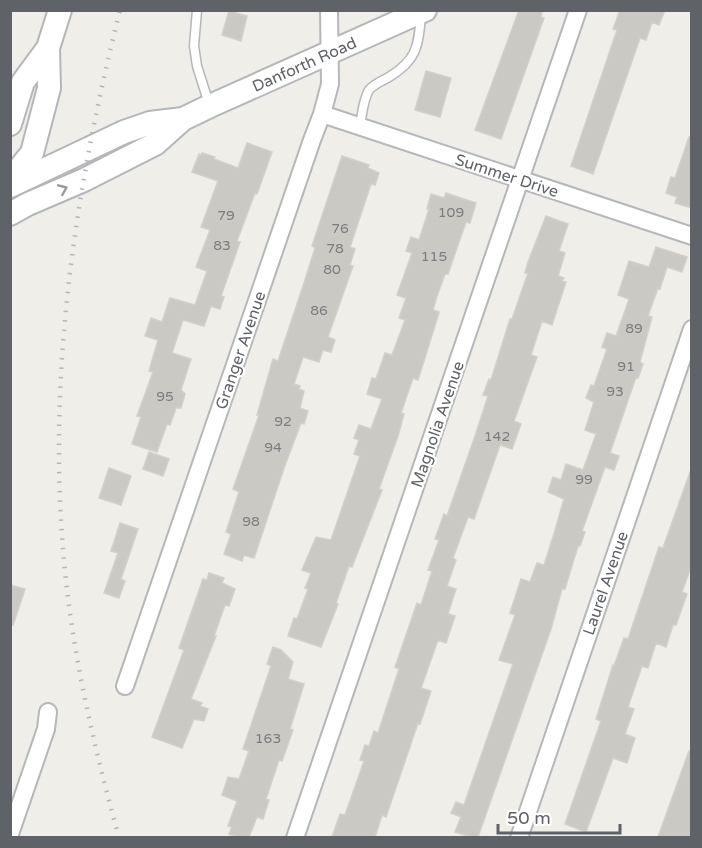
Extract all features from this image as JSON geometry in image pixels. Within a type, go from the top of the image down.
[{"type":"main road","points":[[10,124],[23,82],[48,48],[60,10]]},
{"type":"main road","name":"Danforth Road","points":[[10,214],[154,144],[183,119],[423,11]]},
{"type":"main road","points":[[10,180],[32,153],[49,88],[48,48]]},
{"type":"main road","name":"Danforth Road","points":[[10,186],[124,132],[150,123],[183,119]]},
{"type":"street","name":"Granger Avenue","points":[[125,686],[322,114],[330,84],[329,10]]},
{"type":"street","name":"Magnolia Avenue","points":[[295,837],[578,10]]},
{"type":"street","name":"Summer Drive","points":[[322,114],[692,236]]},
{"type":"street","name":"Laurel Avenue","points":[[519,837],[692,329]]},
{"type":"street","points":[[10,834],[46,729],[48,712]]},
{"type":"lane","points":[[196,10],[194,46],[197,66],[210,106]]},
{"type":"lane","points":[[360,126],[366,99],[372,87],[406,67],[414,56],[419,42],[423,11]]},
{"type":"building","points":[[519,10],[542,10],[541,17],[544,18],[501,139],[475,130]]},
{"type":"building","points":[[620,10],[665,10],[659,25],[652,22],[646,40],[640,38],[593,174],[571,166],[617,30],[613,29]]},
{"type":"building","points":[[229,11],[247,16],[241,41],[222,35]]},
{"type":"building","points":[[426,71],[451,78],[440,117],[415,110]]},
{"type":"building","points":[[689,137],[692,137],[692,208],[675,203],[677,197],[666,193],[671,177],[675,178]]},
{"type":"building","points":[[247,143],[272,152],[237,241],[240,242],[221,296],[224,297],[220,309],[211,306],[204,326],[183,320],[172,353],[191,359],[181,390],[185,394],[181,408],[176,408],[170,425],[167,424],[157,452],[132,444],[141,417],[137,416],[153,372],[149,371],[158,340],[145,336],[151,318],[162,322],[170,298],[195,305],[207,271],[196,267],[210,230],[201,227],[218,181],[192,172],[199,154],[202,153],[238,168]]},
{"type":"building","points":[[342,156],[369,165],[368,168],[379,173],[375,185],[371,184],[350,247],[355,249],[350,265],[353,266],[328,337],[335,340],[331,352],[323,350],[319,362],[303,357],[294,384],[300,386],[299,389],[304,391],[300,408],[308,411],[284,468],[254,558],[244,555],[242,561],[224,554],[231,534],[226,532],[239,492],[233,489],[259,415],[257,415],[273,359],[278,361],[304,283],[315,248],[312,246]]},
{"type":"building","points":[[446,193],[476,203],[470,223],[466,222],[448,274],[445,274],[437,296],[433,310],[439,312],[438,316],[418,380],[413,378],[401,413],[404,414],[398,436],[379,489],[382,490],[352,567],[349,566],[336,603],[338,604],[321,647],[288,636],[308,589],[305,588],[311,573],[302,570],[316,537],[331,540],[360,456],[354,454],[359,440],[354,438],[359,425],[371,429],[382,399],[367,394],[372,378],[376,379],[385,353],[392,355],[405,320],[399,318],[406,298],[397,295],[412,253],[406,251],[411,237],[419,240],[429,209],[427,209],[431,194],[444,198]]},
{"type":"building","points":[[546,216],[568,224],[559,251],[565,253],[558,276],[564,278],[562,281],[566,282],[552,325],[542,321],[531,355],[537,357],[514,421],[521,424],[512,449],[500,445],[474,519],[468,517],[453,558],[456,560],[447,586],[456,589],[448,614],[455,616],[446,643],[438,640],[421,688],[431,691],[420,724],[418,723],[386,817],[382,815],[375,837],[332,837],[340,814],[345,815],[364,761],[360,760],[365,745],[369,746],[374,731],[378,733],[399,669],[395,667],[417,603],[421,605],[432,571],[428,570],[439,540],[435,539],[444,514],[447,516],[475,436],[488,396],[483,395],[489,379],[491,380],[510,319],[512,319],[528,273],[525,273],[528,262]]},
{"type":"building","points":[[656,247],[687,257],[682,272],[667,267],[648,316],[652,317],[640,362],[643,364],[638,378],[636,377],[610,453],[619,456],[614,470],[605,467],[582,531],[585,532],[578,546],[565,589],[562,589],[551,629],[478,837],[455,832],[461,817],[451,813],[456,802],[464,805],[513,664],[499,660],[515,615],[510,613],[521,579],[530,582],[537,563],[544,565],[564,499],[548,492],[553,477],[561,480],[566,464],[583,470],[596,434],[585,430],[594,402],[586,398],[591,385],[594,386],[607,349],[602,347],[607,333],[616,336],[629,299],[618,295],[629,261],[649,267]]},
{"type":"building","points":[[149,452],[169,459],[163,476],[143,469]]},
{"type":"building","points":[[109,468],[131,476],[121,505],[99,498]]},
{"type":"building","points":[[690,472],[692,472],[692,564],[682,592],[687,594],[666,647],[656,643],[648,668],[642,666],[628,707],[634,709],[625,734],[635,738],[627,763],[613,758],[586,832],[565,824],[601,721],[596,719],[613,665],[624,638],[628,639],[659,547],[663,548]]},
{"type":"building","points":[[120,523],[138,529],[121,579],[125,581],[119,598],[104,593],[118,553],[111,551]]},
{"type":"building","points":[[209,573],[224,578],[222,583],[235,589],[229,606],[225,605],[214,636],[216,636],[191,699],[202,703],[200,706],[208,709],[204,721],[194,719],[182,748],[152,737],[184,650],[179,648],[203,579],[207,580]]},
{"type":"building","points":[[10,585],[25,589],[13,625],[10,624]]},
{"type":"building","points":[[273,647],[281,650],[293,662],[288,679],[304,684],[290,729],[293,730],[282,761],[279,760],[266,799],[269,800],[263,819],[257,817],[249,837],[238,837],[229,834],[232,827],[228,826],[237,801],[222,795],[228,777],[239,779],[249,751],[243,749],[271,666],[267,664]]},
{"type":"building","points":[[689,751],[692,751],[692,837],[658,837]]},
{"type":"railway","points":[[119,838],[94,739],[69,605],[60,500],[59,429],[62,359],[77,219],[89,149],[120,10]]}]
